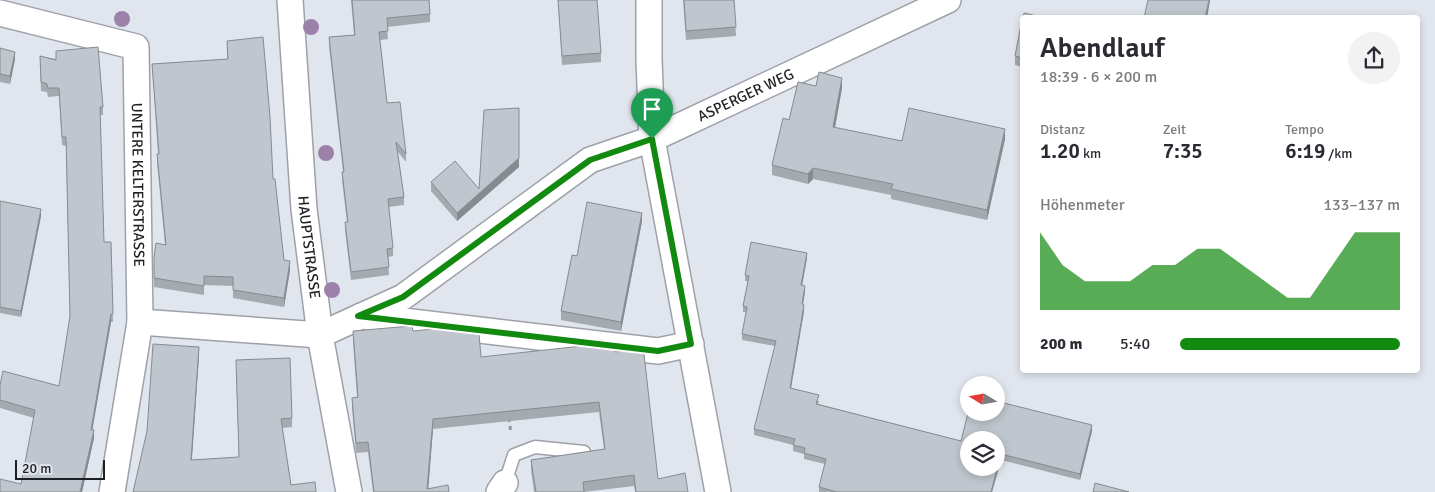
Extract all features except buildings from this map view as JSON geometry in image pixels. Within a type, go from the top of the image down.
[{"type":"street","name":"HAUPTSTRASSE","points":[[290,0],[304,208],[320,335],[349,492]]},
{"type":"street","points":[[649,0],[652,139],[718,492]]},
{"type":"street","name":"ASPERGER WEG","points":[[320,335],[403,297],[590,160],[652,139],[948,0]]},
{"type":"street","name":"UNTERE KELTERSTRASSE","points":[[0,13],[136,48],[140,322],[112,492]]},
{"type":"street","points":[[358,316],[658,351],[691,344]]},
{"type":"street","points":[[140,322],[320,335]]},
{"type":"lane","points":[[502,488],[514,455],[534,447],[584,452]]},
{"type":"path","points":[[509,417],[514,455]]},
{"type":"route","points":[[652,139],[691,344],[658,351],[358,316],[403,297],[590,160],[652,139]]}]
